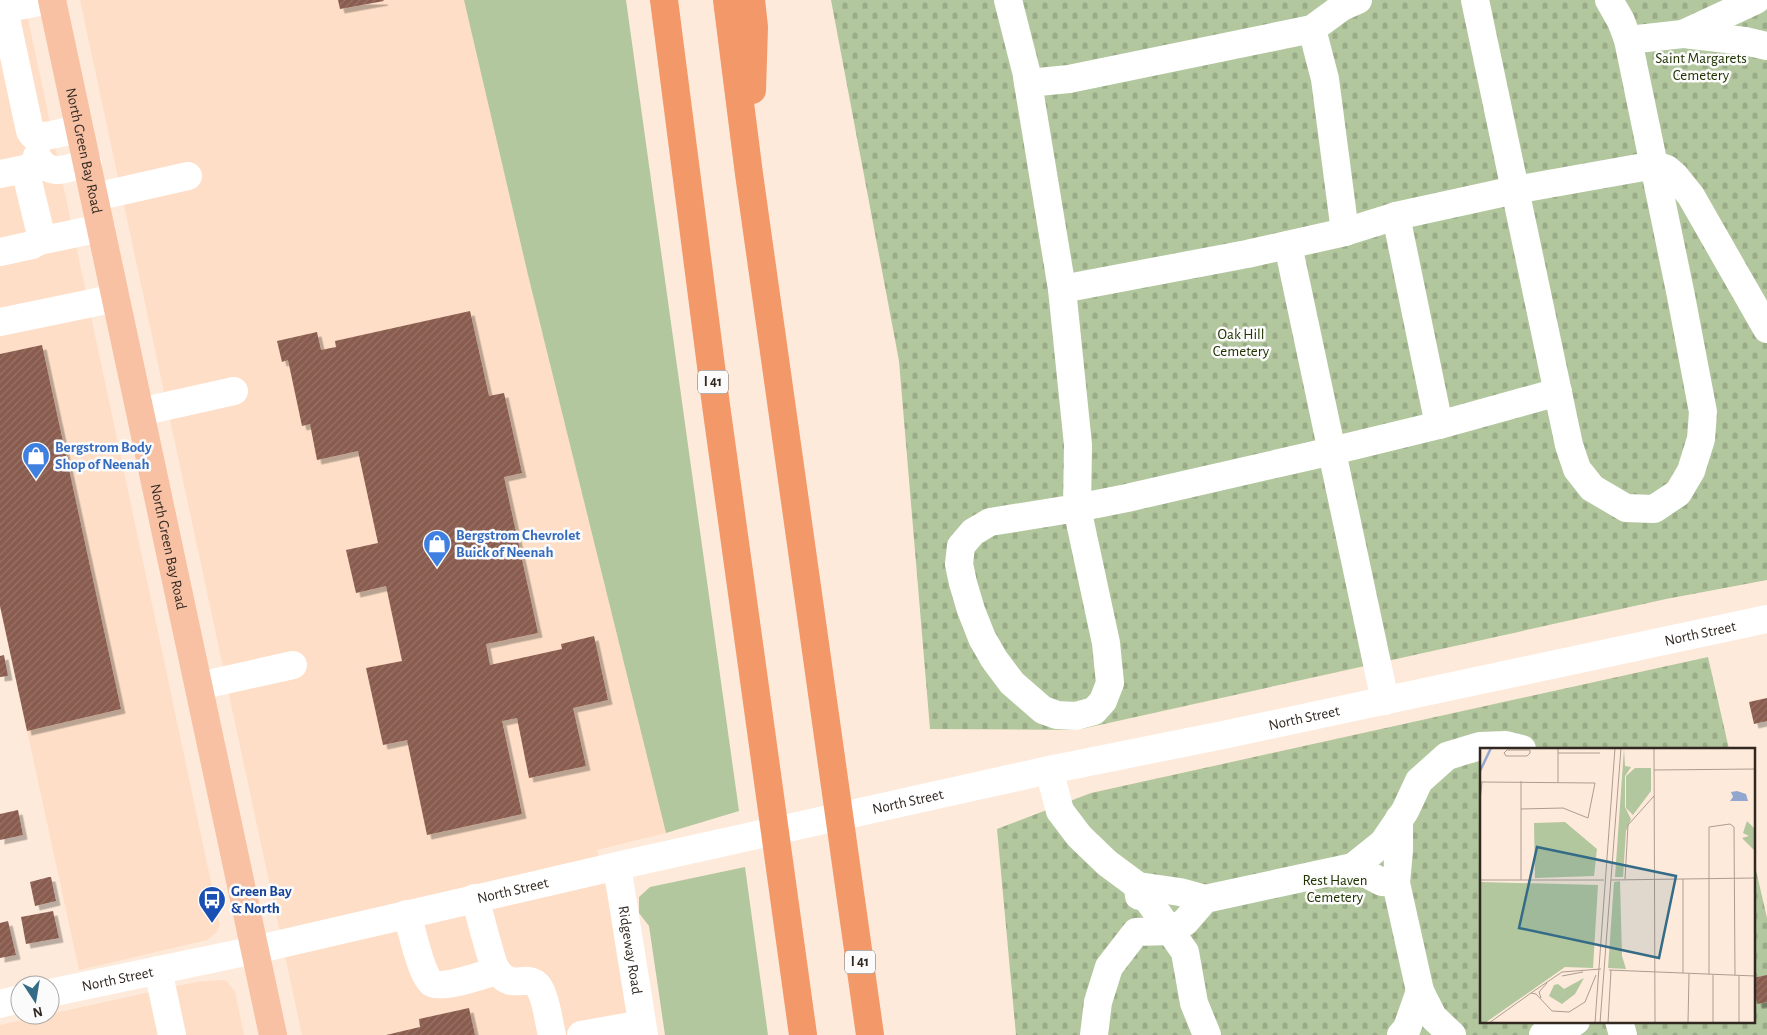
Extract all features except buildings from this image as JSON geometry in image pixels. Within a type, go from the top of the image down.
[{"type":"highway","name":"I 41","points":[[664,0],[803,1035]]},
{"type":"highway","name":"I 41","points":[[727,0],[748,174],[870,1035]]},
{"type":"highway","points":[[748,174],[754,26],[751,0]]},
{"type":"main road","name":"North Green Bay Road","points":[[50,0],[88,163],[273,1035]]},
{"type":"street","points":[[39,241],[41,235],[24,159],[30,131],[2,8],[50,0]]},
{"type":"street","points":[[1008,0],[1028,83],[1062,289],[1078,445],[1077,508],[1106,643],[1110,683],[1103,701],[1094,711],[1076,716],[1056,715],[1042,710],[1012,683],[994,660],[982,638],[971,610],[962,583],[959,564],[961,546],[973,532],[990,522],[1077,508],[1332,451],[1439,425],[1558,392]]},
{"type":"street","points":[[1028,83],[1069,79],[1312,29],[1342,7],[1358,0]]},
{"type":"street","points":[[1475,0],[1569,445],[1577,469],[1592,488],[1626,508],[1654,509],[1678,493],[1691,471],[1701,439],[1703,412],[1628,40],[1621,21],[1609,0]]},
{"type":"street","points":[[1628,40],[1684,34],[1756,44],[1758,0],[1684,34]]},
{"type":"street","points":[[1312,29],[1325,79],[1345,232]]},
{"type":"street","points":[[24,159],[46,136],[80,130]]},
{"type":"street","points":[[24,159],[56,171],[88,163]]},
{"type":"street","points":[[1062,289],[1288,245],[1345,232],[1396,216],[1515,190],[1654,165],[1667,169],[1676,176],[1691,196],[1762,324],[1767,329]]},
{"type":"street","points":[[95,196],[188,176]]},
{"type":"street","points":[[1396,216],[1439,425]]},
{"type":"street","points":[[0,252],[32,245],[39,241],[101,228]]},
{"type":"street","points":[[1288,245],[1385,701]]},
{"type":"street","points":[[0,322],[116,298]]},
{"type":"street","points":[[140,412],[234,391]]},
{"type":"street","name":"North Street","points":[[60,991],[255,950],[475,898],[1049,770],[1224,736],[1767,619]]},
{"type":"street","points":[[199,686],[293,665]]},
{"type":"street","points":[[1138,886],[1180,892],[1205,899],[1353,867],[1383,843],[1399,819],[1419,781],[1447,756],[1480,746],[1506,745],[1518,748]]},
{"type":"street","points":[[1049,770],[1060,811],[1079,836],[1107,862],[1138,886],[1185,952],[1194,1003],[1207,1035]]},
{"type":"street","points":[[1399,819],[1400,850],[1396,883],[1420,991],[1433,1017],[1452,1035]]},
{"type":"street","name":"Ridgeway Road","points":[[617,866],[643,1030]]},
{"type":"street","points":[[1353,867],[1382,882],[1396,883]]},
{"type":"street","points":[[1094,1035],[1098,1002],[1109,966],[1136,932],[1140,909],[1138,886]]},
{"type":"street","points":[[475,898],[496,971],[510,982],[530,981],[538,984],[542,992],[552,1035]]},
{"type":"street","points":[[1136,932],[1170,931],[1185,922],[1205,899]]},
{"type":"street","points":[[407,914],[424,974],[431,983],[442,985],[496,971]]},
{"type":"street","points":[[158,970],[172,1035]]},
{"type":"street","points":[[1401,1035],[1407,1028],[1420,991]]},
{"type":"street","points":[[1619,1022],[1622,1035]]},
{"type":"street","points":[[581,1035],[643,1030]]},
{"type":"shaded area","points":[[0,0],[24,0],[220,925],[216,933],[207,940],[79,970],[0,606]]},
{"type":"shaded area","points":[[80,0],[464,0],[528,275],[666,833],[597,850],[611,910],[631,1035],[302,1035]]},
{"type":"shaded area","points":[[227,981],[235,992],[244,1035],[0,1035],[0,1025],[10,1023],[10,1025],[60,1025],[60,1012],[196,982]]},
{"type":"green space","points":[[464,0],[626,0],[739,811],[666,833],[528,275]]},
{"type":"green space","name":"Oak Hill Cemetery","points":[[831,0],[1767,0],[1767,580],[1666,599],[1077,730],[930,729],[899,361]]},
{"type":"green space","name":"Rest Haven Cemetery","points":[[1708,657],[1729,748],[1480,748],[1480,1022],[1754,1022],[1754,861],[1767,918],[1767,1035],[1016,1035],[997,829],[1091,793]]},
{"type":"green space","points":[[745,867],[768,1035],[665,1035],[649,926],[639,913],[639,897],[650,887]]},
{"type":"place","name":"Bergstrom Body Shop of Neenah","points":[[36,480]]},
{"type":"place","name":"Bergstrom Chevrolet Buick of Neenah","points":[[437,568]]},
{"type":"place","name":"Green Bay & North","points":[[212,924]]},
{"type":"park label","name":"Saint Margarets Cemetery","points":[[1701,66]]}]
